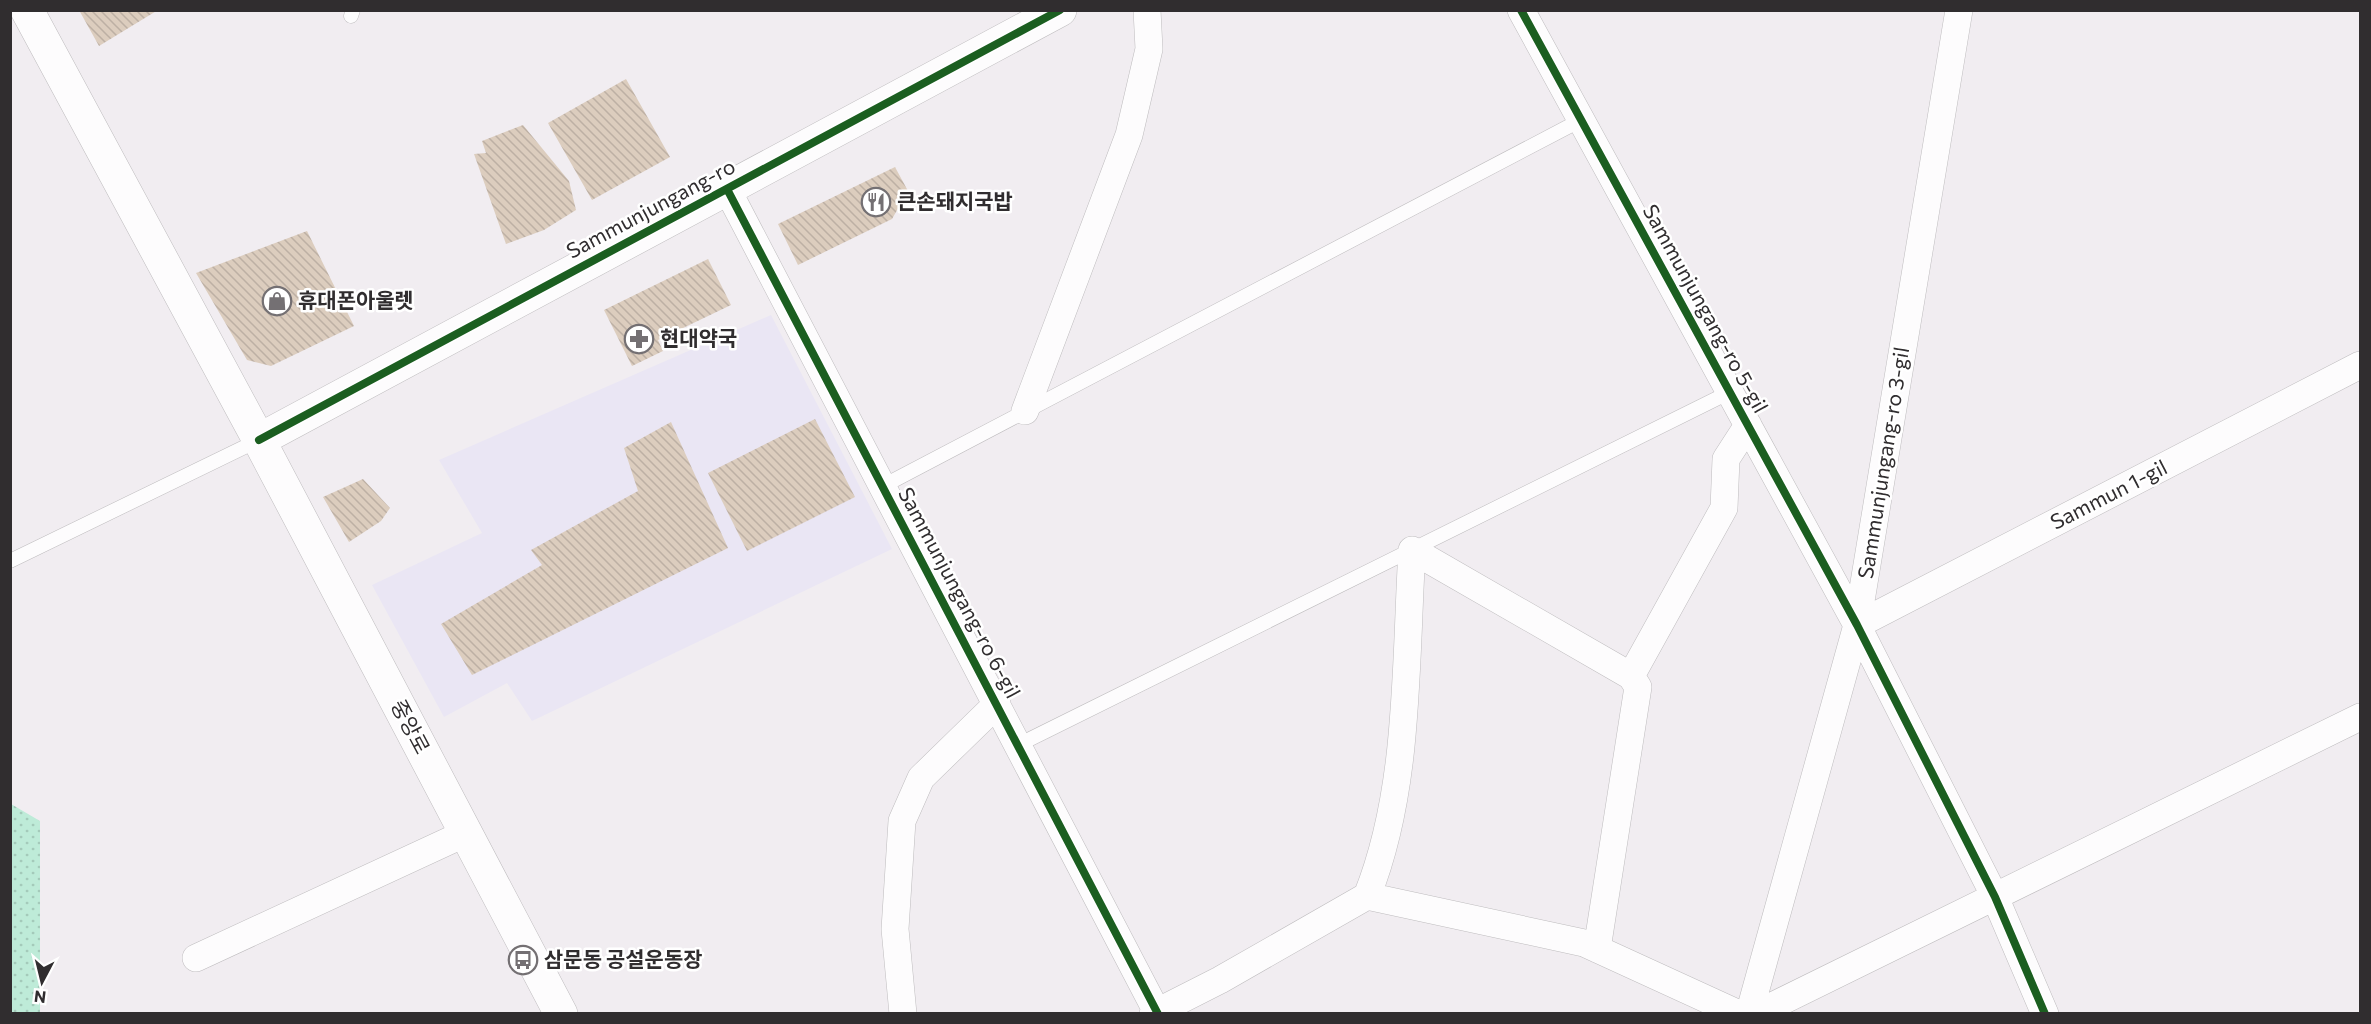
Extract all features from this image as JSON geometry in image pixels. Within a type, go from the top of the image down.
[{"type":"main road","name":"중앙로","points":[[27,10],[259,440],[561,1014]]},
{"type":"main road","name":"Sammunjungang-ro","points":[[259,440],[1060,10]]},
{"type":"street","points":[[1025,411],[1128,135],[1149,49],[1147,10]]},
{"type":"street","name":"Sammunjungang-ro 5-gil","points":[[1521,10],[1857,625],[1995,897],[2044,1014]]},
{"type":"street","name":"Sammunjungang-ro 3-gil","points":[[1749,1014],[1857,625],[1959,10]]},
{"type":"street","name":"Sammunjungang-ro 6-gil","points":[[727,189],[1156,1013]]},
{"type":"street","name":"Sammun 1-gil","points":[[1857,625],[2361,365]]},
{"type":"street","points":[[1631,676],[1724,508],[1726,459],[1748,425]]},
{"type":"street","points":[[1156,1013],[1220,980],[1367,896],[1382,858],[1398,777],[1412,550],[1631,676],[1638,687],[1597,949]]},
{"type":"street","points":[[903,1014],[895,929],[902,821],[921,778],[997,704]]},
{"type":"street","points":[[1755,1014],[2361,717]]},
{"type":"street","points":[[196,958],[466,833]]},
{"type":"street","points":[[1367,896],[1584,943],[1739,1014]]},
{"type":"lane","points":[[883,486],[1581,120]]},
{"type":"lane","points":[[1018,745],[1730,392]]},
{"type":"lane","points":[[10,561],[259,440]]},
{"type":"shaded area","points":[[771,315],[892,549],[532,721],[507,683],[444,717],[372,585],[482,533],[439,460]]},
{"type":"green space","points":[[11,804],[40,821],[40,1013],[11,1013]]},
{"type":"building","points":[[79,10],[158,10],[99,46]]},
{"type":"building","points":[[626,79],[670,157],[592,200],[548,123]]},
{"type":"building","points":[[523,125],[569,181],[576,210],[544,230],[506,244],[474,154],[486,153],[482,141]]},
{"type":"building","points":[[895,167],[908,191],[892,219],[798,265],[778,224]]},
{"type":"building","points":[[307,231],[354,326],[271,366],[247,360],[196,273]]},
{"type":"building","points":[[708,259],[731,305],[658,340],[663,351],[632,366],[604,310]]},
{"type":"building","points":[[815,419],[855,497],[747,551],[708,473]]},
{"type":"building","points":[[671,422],[728,548],[472,675],[441,624],[542,565],[531,550],[638,491],[624,448]]},
{"type":"building","points":[[363,479],[390,508],[381,521],[349,542],[323,497]]},
{"type":"cycle path","points":[[259,440],[1060,10]]},
{"type":"cycle path","points":[[1521,10],[1857,625],[1995,897],[2045,1014]]},
{"type":"cycle path","points":[[727,189],[1158,1014]]},
{"type":"place","name":"큰손돼지국밥","points":[[876,202]]},
{"type":"place","name":"휴대폰아울렛","points":[[277,301]]},
{"type":"place","name":"현대약국","points":[[639,339]]},
{"type":"place","name":"삼문동 공설운동장","points":[[523,960]]}]
